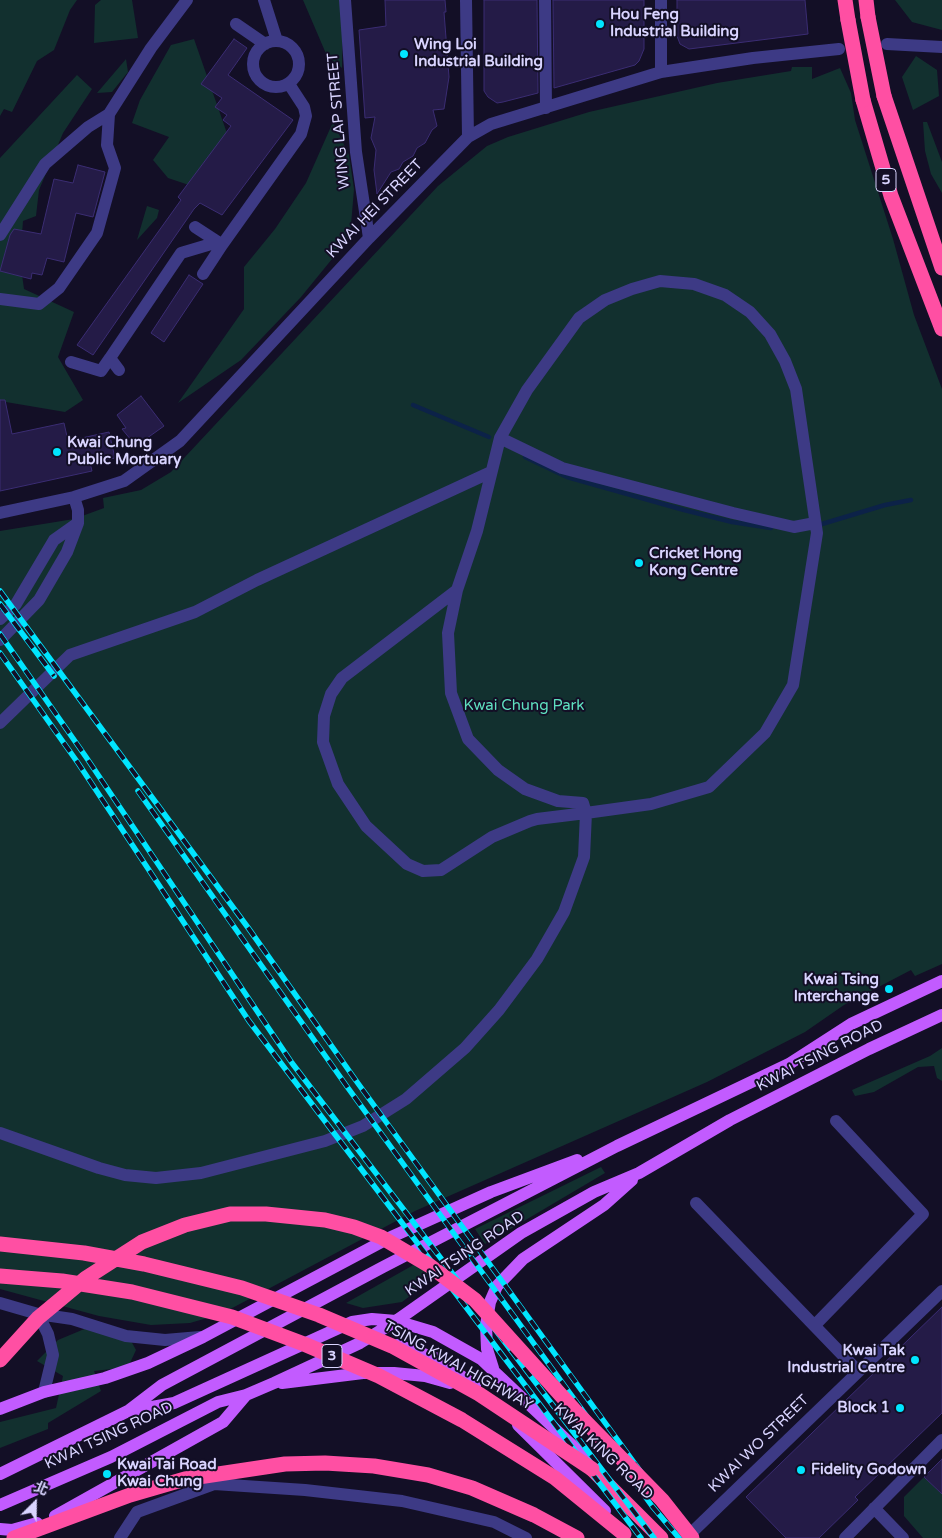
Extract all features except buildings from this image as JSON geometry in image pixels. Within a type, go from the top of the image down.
[{"type":"highway","name":"5","points":[[845,0],[863,100],[891,196],[942,329]]},
{"type":"highway","name":"5","points":[[866,0],[884,96],[942,268]]},
{"type":"highway","points":[[0,1360],[38,1318],[86,1278],[142,1242],[185,1225],[230,1214],[266,1214],[325,1220],[354,1227],[381,1237],[430,1266],[475,1300],[577,1413],[662,1500],[692,1538]]},
{"type":"highway","name":"TSING KWAI HIGHWAY","points":[[0,1244],[84,1253],[201,1277],[242,1288],[319,1315],[392,1346],[479,1394],[573,1454],[605,1481],[661,1538]]},
{"type":"highway","name":"3","points":[[0,1276],[62,1281],[132,1292],[232,1317],[304,1344],[379,1376],[462,1420],[555,1478],[628,1538]]},
{"type":"highway","points":[[14,1538],[130,1495],[185,1479],[286,1464],[325,1462],[374,1466],[428,1475],[472,1488],[534,1515],[577,1538]]},
{"type":"main road","name":"KWAI TSING ROAD","points":[[0,1474],[128,1411],[162,1385],[617,1146],[789,1064],[850,1024],[942,981]]},
{"type":"main road","name":"KWAI TSING ROAD","points":[[0,1505],[111,1457],[218,1402],[246,1395],[360,1343],[396,1321],[521,1233],[594,1192],[640,1173],[730,1120],[869,1049],[942,1015]]},
{"type":"main road","points":[[0,1409],[44,1392],[121,1373],[148,1363],[203,1337],[389,1238],[491,1192],[617,1146]]},
{"type":"main road","points":[[493,1368],[487,1348],[486,1325],[490,1302],[500,1281],[523,1259],[604,1205],[640,1173]]},
{"type":"main road","name":"KWAI KING ROAD","points":[[128,1411],[174,1403],[352,1322],[372,1319],[396,1321],[421,1328],[449,1340],[493,1368],[668,1538]]},
{"type":"main road","points":[[360,1343],[393,1344],[416,1350],[438,1359],[470,1382],[505,1413],[633,1538]]},
{"type":"main road","points":[[274,1383],[362,1373],[418,1375],[438,1379],[474,1393],[505,1413]]},
{"type":"main road","points":[[0,1529],[12,1530],[31,1525],[82,1503],[223,1422],[246,1395]]},
{"type":"street","points":[[0,234],[45,164],[88,127],[109,114],[152,48],[187,0]]},
{"type":"street","points":[[264,0],[271,43]]},
{"type":"street","name":"WING LAP STREET","points":[[345,0],[356,152],[369,238]]},
{"type":"street","points":[[466,0],[468,136]]},
{"type":"street","points":[[545,0],[546,108]]},
{"type":"street","points":[[661,0],[661,72]]},
{"type":"street","points":[[236,24],[271,43],[290,46],[299,58],[298,72],[289,84],[274,87],[260,80],[256,74],[254,58],[257,51],[271,43]]},
{"type":"street","points":[[887,44],[942,47]]},
{"type":"street","name":"KWAI HEI STREET","points":[[0,513],[74,497],[124,481],[180,441],[369,238],[468,136],[491,124],[661,72],[839,48]]},
{"type":"street","points":[[203,274],[220,244],[301,134],[306,116],[304,108],[289,84]]},
{"type":"street","points":[[0,299],[40,304],[58,288],[97,234],[115,168],[108,145],[109,114]]},
{"type":"street","points":[[195,227],[220,244]]},
{"type":"street","points":[[71,362],[101,371],[182,253],[220,244]]},
{"type":"street","points":[[0,1133],[99,1168],[125,1175],[156,1178],[221,1168],[325,1141],[363,1126],[406,1099],[445,1068],[483,1030],[521,982],[564,912],[582,868],[586,813],[583,803],[558,801],[526,789],[498,770],[468,739],[451,693],[448,633],[457,590],[477,531],[500,438],[526,390],[579,318],[605,300],[632,289],[660,281],[694,284],[725,295],[750,312],[770,334],[785,361],[796,389],[817,533],[793,685],[765,733],[709,787],[651,804],[586,813],[537,819],[492,837],[445,868],[427,872],[410,866],[366,826],[344,796],[329,764],[322,736],[324,716],[333,689],[345,675],[457,590]]},
{"type":"street","points":[[110,358],[119,370]]},
{"type":"street","points":[[500,438],[562,468],[759,519],[794,526],[815,523]]},
{"type":"street","points":[[0,723],[70,654],[195,612],[257,580],[491,472]]},
{"type":"street","points":[[0,640],[39,600],[67,552],[78,523],[78,510],[74,497]]},
{"type":"street","points":[[0,619],[16,604],[54,540],[78,523]]},
{"type":"street","points":[[815,1325],[923,1214],[836,1120]]},
{"type":"street","points":[[696,1202],[858,1371]]},
{"type":"street","name":"KWAI WO STREET","points":[[686,1538],[942,1291]]},
{"type":"street","points":[[0,1303],[38,1314],[72,1319],[126,1336],[165,1340],[203,1337]]},
{"type":"street","points":[[38,1314],[48,1334],[52,1355],[44,1392]]},
{"type":"street","points":[[844,1538],[942,1440]]},
{"type":"street","points":[[120,1538],[137,1512],[214,1484],[305,1490],[402,1501],[494,1522],[526,1538]]},
{"type":"street","points":[[874,1508],[903,1538]]},
{"type":"green space","points":[[0,0],[77,0],[70,10],[54,50],[37,61],[12,112],[4,109],[0,116]]},
{"type":"green space","points":[[101,0],[132,0],[138,38],[94,43],[95,5]]},
{"type":"green space","points":[[303,0],[343,0],[342,68],[327,56]]},
{"type":"green space","points":[[895,0],[942,0],[942,30],[912,22]]},
{"type":"green space","points":[[194,39],[236,159],[207,191],[168,178],[153,160],[169,137],[132,123],[140,100],[171,45]]},
{"type":"green space","points":[[916,56],[937,70],[939,96],[913,110],[902,77]]},
{"type":"green space","points":[[126,59],[128,72],[112,92],[97,93]]},
{"type":"green space","name":"Kwai Chung Park","points":[[792,67],[812,67],[812,79],[840,68],[851,93],[855,120],[893,239],[914,315],[942,389],[942,964],[915,976],[911,970],[844,1005],[805,1032],[707,1082],[415,1211],[221,1314],[190,1323],[151,1325],[99,1316],[0,1289],[0,531],[74,519],[104,508],[103,498],[141,490],[171,472],[438,186],[487,146],[508,137],[589,112],[717,83],[791,71]]},
{"type":"green space","points":[[77,75],[92,89],[63,133],[39,190],[36,216],[23,221],[20,260],[24,289],[74,312],[58,357],[83,400],[65,412],[0,401],[0,158]]},
{"type":"green space","points":[[333,122],[349,155],[354,189],[350,237],[301,297],[241,360],[178,403],[244,309],[244,267],[275,229],[306,183]]},
{"type":"green space","points":[[923,122],[927,122],[942,162],[942,193],[931,174],[925,151]]},
{"type":"green space","points":[[147,206],[159,210],[157,218],[137,240]]},
{"type":"green space","points":[[942,1048],[942,1081],[937,1078],[934,1066],[918,1067],[874,1092],[855,1096],[852,1090],[930,1056]]},
{"type":"green space","points":[[601,1167],[605,1173],[485,1244],[475,1229]]},
{"type":"green space","points":[[417,1263],[438,1275],[402,1302],[363,1308],[346,1303]]},
{"type":"green space","points":[[94,1325],[125,1330],[136,1350],[130,1363],[121,1368],[94,1371],[101,1391],[48,1423],[48,1429],[0,1448],[0,1422],[56,1408],[63,1376],[37,1361],[58,1340]]},
{"type":"green space","points":[[924,1477],[942,1494],[942,1538],[923,1538],[904,1516],[904,1497]]},
{"type":"waterway","points":[[413,405],[489,437]]},
{"type":"waterway","points":[[525,457],[567,477],[684,510],[732,522],[771,528]]},
{"type":"waterway","points":[[822,524],[885,505],[911,500]]},
{"type":"railway","points":[[0,591],[249,929],[357,1082],[689,1538]]},
{"type":"railway","points":[[0,604],[54,676]]},
{"type":"railway","points":[[0,634],[86,757],[292,1063],[654,1538]]},
{"type":"railway","points":[[0,653],[78,763],[249,1021],[641,1538]]},
{"type":"railway","points":[[138,791],[348,1088],[652,1506],[679,1538]]},
{"type":"place","name":"Hou Feng Industrial Building","points":[[600,24]]},
{"type":"place","name":"Wing Loi Industrial Building","points":[[404,54]]},
{"type":"place","name":"Kwai Chung Public Mortuary","points":[[57,452]]},
{"type":"place","name":"Cricket Hong Kong Centre","points":[[639,563]]},
{"type":"place","name":"Kwai Tsing Interchange","points":[[889,989]]},
{"type":"place","name":"Kwai Tak Industrial Centre","points":[[915,1360]]},
{"type":"place","name":"Block 1","points":[[900,1408]]},
{"type":"place","name":"Fidelity Godown","points":[[801,1470]]},
{"type":"place","name":"Kwai Tai Road Kwai Chung","points":[[107,1474]]}]
